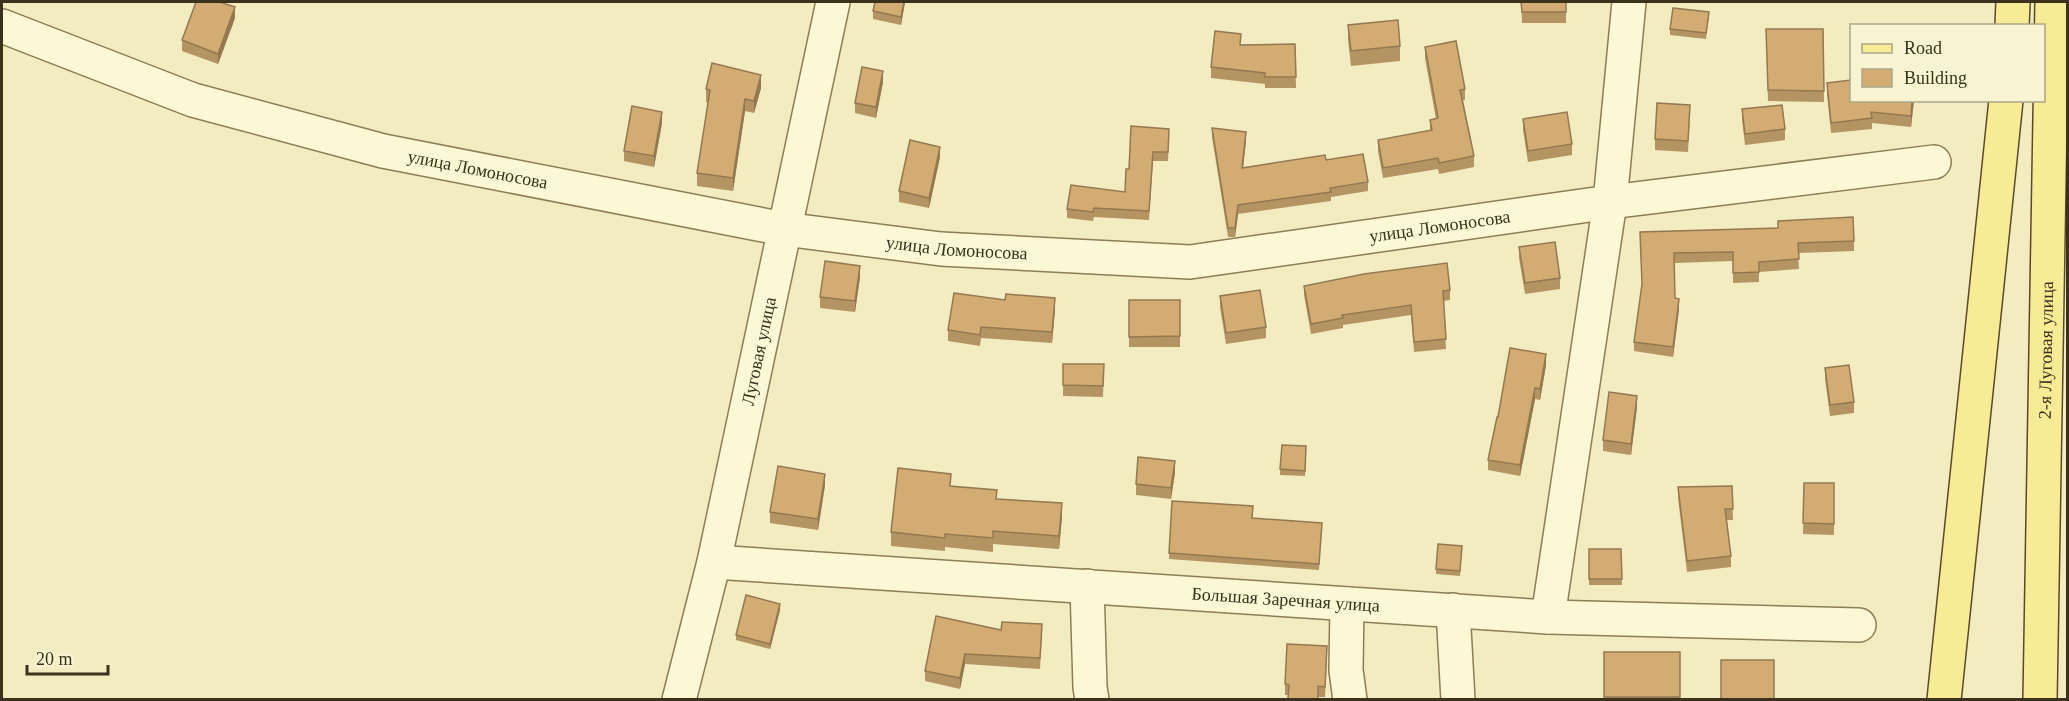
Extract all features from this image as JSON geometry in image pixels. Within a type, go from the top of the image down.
[{"type":"main road","points":[[2012,24],[2013,2]]},
{"type":"main road","name":"2-я Луговая улица","points":[[2040,699],[2052,2]]},
{"type":"main road","points":[[1944,699],[2006,102]]},
{"type":"street","name":"Луговая улица","points":[[680,699],[714,562],[832,2]]},
{"type":"street","points":[[1548,617],[1610,202],[1629,2]]},
{"type":"street","name":"улица Ломоносова","points":[[2,26],[193,100],[382,152],[784,229],[940,249],[1190,262],[1610,202],[1934,162]]},
{"type":"street","name":"Большая Заречная улица","points":[[714,562],[1548,617],[1859,625]]},
{"type":"street","points":[[1088,586],[1092,699]]},
{"type":"street","points":[[1347,603],[1346,670],[1350,699]]},
{"type":"street","points":[[1453,610],[1458,699]]},
{"type":"building","points":[[196,2],[220,2],[235,7],[218,54],[182,40]]},
{"type":"building","points":[[875,2],[904,2],[901,17],[873,11]]},
{"type":"building","points":[[1521,2],[1566,2],[1566,12],[1522,12]]},
{"type":"building","points":[[1673,8],[1709,12],[1706,33],[1670,29]]},
{"type":"building","points":[[1398,20],[1400,46],[1351,51],[1348,25]]},
{"type":"building","points":[[1766,29],[1823,29],[1824,91],[1768,90]]},
{"type":"building","points":[[1215,31],[1241,34],[1240,45],[1295,44],[1296,77],[1265,77],[1265,73],[1211,67]]},
{"type":"building","points":[[1456,41],[1465,89],[1460,90],[1474,156],[1439,163],[1438,158],[1383,168],[1378,140],[1432,130],[1430,120],[1438,118],[1425,47]]},
{"type":"building","points":[[712,63],[761,75],[754,101],[745,99],[733,178],[697,173],[710,90],[706,89]]},
{"type":"building","points":[[862,67],[883,71],[876,107],[855,103]]},
{"type":"building","points":[[1850,80],[1850,102],[1912,102],[1911,116],[1871,112],[1872,118],[1831,123],[1827,83]]},
{"type":"building","points":[[1657,103],[1690,105],[1688,141],[1655,139]]},
{"type":"building","points":[[1782,105],[1785,129],[1745,134],[1742,109]]},
{"type":"building","points":[[632,106],[662,112],[654,156],[624,151]]},
{"type":"building","points":[[1567,112],[1572,144],[1528,151],[1523,119]]},
{"type":"building","points":[[1131,126],[1169,129],[1168,152],[1153,152],[1149,211],[1094,208],[1093,212],[1067,209],[1071,185],[1125,192],[1126,169],[1129,169]]},
{"type":"building","points":[[1212,128],[1246,132],[1242,168],[1325,155],[1326,160],[1363,154],[1368,182],[1330,188],[1331,192],[1238,205],[1235,228],[1228,228]]},
{"type":"building","points":[[910,140],[940,147],[929,198],[899,191]]},
{"type":"building","points":[[1853,217],[1854,241],[1798,243],[1799,259],[1759,262],[1759,272],[1733,273],[1733,252],[1674,253],[1675,298],[1679,299],[1673,347],[1634,342],[1642,284],[1640,232],[1778,228],[1778,221]]},
{"type":"building","points":[[1555,242],[1560,278],[1525,283],[1519,247]]},
{"type":"building","points":[[825,261],[860,266],[855,301],[820,297]]},
{"type":"building","points":[[1447,263],[1450,290],[1443,291],[1446,339],[1414,342],[1411,305],[1342,315],[1343,318],[1311,324],[1304,286],[1364,274]]},
{"type":"building","points":[[1260,290],[1266,327],[1226,333],[1220,296]]},
{"type":"building","points":[[954,293],[1005,300],[1006,294],[1055,298],[1052,332],[981,327],[980,335],[948,330]]},
{"type":"building","points":[[1129,300],[1180,300],[1180,336],[1129,337]]},
{"type":"building","points":[[1510,348],[1546,354],[1540,389],[1535,388],[1520,465],[1488,460]]},
{"type":"building","points":[[1063,364],[1104,364],[1103,386],[1063,385]]},
{"type":"building","points":[[1849,365],[1854,402],[1830,405],[1825,368]]},
{"type":"building","points":[[1609,392],[1637,396],[1631,444],[1603,440]]},
{"type":"building","points":[[1282,445],[1306,446],[1305,471],[1280,469]]},
{"type":"building","points":[[1138,457],[1175,461],[1171,488],[1136,484]]},
{"type":"building","points":[[778,466],[825,474],[818,519],[770,512]]},
{"type":"building","points":[[898,468],[951,474],[950,486],[997,490],[996,499],[1062,503],[1059,536],[993,531],[993,538],[945,534],[945,538],[891,532]]},
{"type":"building","points":[[1804,483],[1834,483],[1834,524],[1803,523]]},
{"type":"building","points":[[1732,486],[1733,509],[1725,509],[1731,556],[1687,561],[1678,487]]},
{"type":"building","points":[[1172,501],[1253,506],[1252,518],[1322,523],[1319,564],[1169,553]]},
{"type":"building","points":[[1438,544],[1462,546],[1460,571],[1436,569]]},
{"type":"building","points":[[1589,549],[1621,549],[1622,579],[1589,579]]},
{"type":"building","points":[[746,595],[780,604],[770,644],[736,635]]},
{"type":"building","points":[[936,616],[1001,630],[1002,622],[1042,624],[1040,658],[965,654],[960,678],[925,671]]},
{"type":"building","points":[[1287,644],[1327,646],[1325,687],[1318,686],[1318,699],[1288,699],[1289,685],[1285,684]]},
{"type":"building","points":[[1604,652],[1680,652],[1680,697],[1604,697]]},
{"type":"building","points":[[1721,660],[1774,660],[1774,699],[1721,699]]}]
